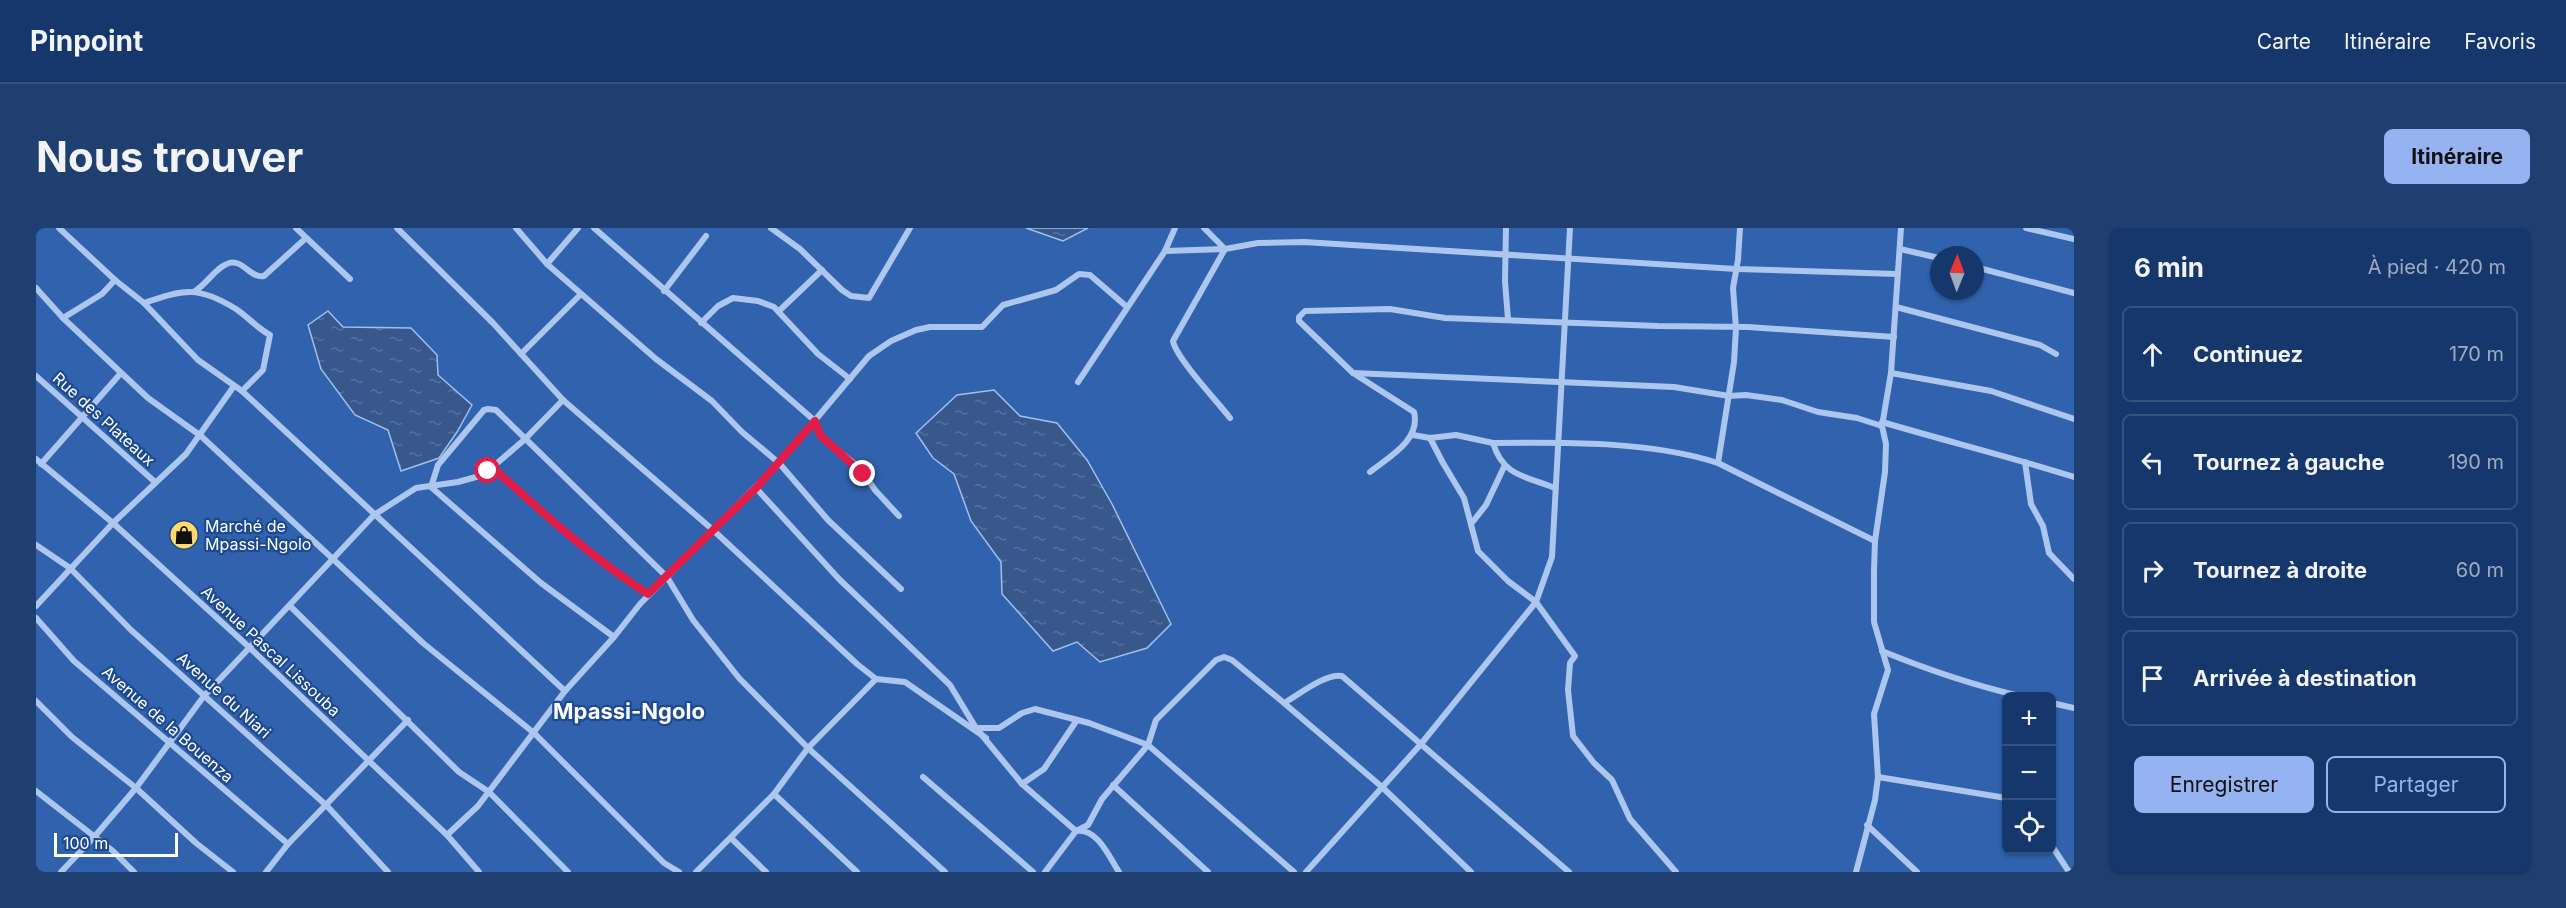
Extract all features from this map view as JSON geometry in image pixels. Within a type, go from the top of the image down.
[{"type":"street","points":[[59,228],[115,280],[144,303],[189,352],[242,392],[565,691]]},
{"type":"street","points":[[296,228],[350,279]]},
{"type":"street","points":[[396,228],[493,323],[563,400],[713,530],[876,679],[896,679],[905,682],[986,738]]},
{"type":"street","points":[[516,228],[547,264],[656,359],[712,401],[742,432],[779,463],[828,520],[901,589]]},
{"type":"street","points":[[547,264],[578,228]]},
{"type":"street","points":[[594,228],[815,421],[820,435],[860,468],[875,490],[899,516]]},
{"type":"street","points":[[771,228],[800,249],[851,296],[869,298],[910,228]]},
{"type":"street","points":[[1078,382],[1165,251],[1174,228]]},
{"type":"street","points":[[1204,228],[1225,249]]},
{"type":"street","points":[[1506,228],[1504,254],[1508,320]]},
{"type":"street","points":[[1306,872],[1421,744],[1536,602],[1552,557],[1570,228]]},
{"type":"street","points":[[1718,463],[1729,396],[1736,328],[1733,288],[1740,228]]},
{"type":"street","points":[[1856,872],[1875,800],[1878,777],[1874,714],[1888,670],[1887,660],[1882,651],[1874,622],[1875,541],[1886,454],[1882,424],[1891,374],[1901,228]]},
{"type":"street","points":[[2026,228],[2074,238]]},
{"type":"street","points":[[664,291],[706,236]]},
{"type":"street","points":[[144,303],[169,295],[194,291],[229,263],[238,263],[257,276],[264,276],[306,238]]},
{"type":"street","points":[[1165,251],[1225,249],[1258,243],[1304,242],[1569,259],[1678,263],[1736,269],[1897,274]]},
{"type":"street","points":[[1225,249],[1173,341],[1174,348],[1184,362],[1230,418]]},
{"type":"street","points":[[1900,249],[1930,256]]},
{"type":"street","points":[[1984,269],[2074,293]]},
{"type":"street","points":[[779,311],[822,270]]},
{"type":"street","points":[[447,835],[468,817],[489,792],[565,691],[614,638],[648,594],[756,488],[869,356],[891,341],[930,327],[982,327],[1003,305],[1056,290],[1079,274],[1090,276],[1127,307]]},
{"type":"street","points":[[63,318],[102,294],[115,280]]},
{"type":"street","points":[[36,288],[63,318],[148,398],[201,436],[423,643],[534,733],[664,862],[679,872]]},
{"type":"street","points":[[194,291],[237,309],[270,334],[263,370],[242,392]]},
{"type":"street","points":[[520,354],[581,294]]},
{"type":"street","points":[[701,323],[718,306],[733,298],[758,301],[774,306],[819,354],[850,379]]},
{"type":"street","points":[[1896,307],[2040,345],[2056,354]]},
{"type":"street","points":[[1370,472],[1413,435],[1416,418],[1414,412],[1353,373],[1299,321],[1301,313],[1305,310],[1390,309],[1445,318],[1748,327],[1894,337]]},
{"type":"street","points":[[39,461],[82,419],[121,373]]},
{"type":"street","points":[[1353,373],[1665,386],[1729,396],[1746,395],[1782,400],[1818,412],[1882,424],[2074,477]]},
{"type":"street","points":[[1891,374],[1991,391],[2074,419]]},
{"type":"street","name":"Rue des Plateaux","points":[[36,376],[155,482]]},
{"type":"street","points":[[36,606],[113,523],[186,454],[201,436],[234,386]]},
{"type":"street","points":[[61,872],[96,836],[136,788],[204,696],[374,514],[416,488],[476,477],[492,467],[524,440],[563,400]]},
{"type":"street","points":[[431,487],[438,465],[488,408],[496,410],[524,440],[667,577],[693,620],[731,669],[808,748],[945,872]]},
{"type":"street","points":[[1413,435],[1430,438],[1456,435],[1493,443],[1558,442],[1676,452],[1718,463],[1875,541]]},
{"type":"street","points":[[1430,438],[1464,498],[1478,552],[1536,602],[1575,656],[1570,663],[1568,690],[1573,736],[1594,763],[1612,780],[1630,819],[1676,872]]},
{"type":"street","points":[[1493,443],[1504,467],[1555,488]]},
{"type":"street","name":"Avenue Pascal Lissouba","points":[[39,461],[113,523],[250,648],[447,835],[476,871]]},
{"type":"street","points":[[2025,462],[2031,504],[2043,525],[2049,553],[2074,579]]},
{"type":"street","points":[[492,467],[584,547],[648,594]]},
{"type":"street","points":[[1471,524],[1486,505],[1504,467]]},
{"type":"street","points":[[431,487],[541,583],[614,638]]},
{"type":"street","points":[[756,488],[839,579],[950,685],[976,728],[1022,784],[1076,831]]},
{"type":"street","name":"Avenue du Niari","points":[[36,545],[70,568],[131,630],[327,806],[388,872]]},
{"type":"street","points":[[290,606],[459,772],[489,792],[568,872]]},
{"type":"street","name":"Avenue de la Bouenza","points":[[36,618],[74,661],[288,844]]},
{"type":"street","points":[[1882,651],[1922,667],[2005,692]]},
{"type":"street","points":[[1045,872],[1076,831],[1088,825],[1102,799],[1148,745],[1156,720],[1216,660],[1224,657],[1232,660],[1284,703],[1382,788],[1471,872]]},
{"type":"street","points":[[1284,703],[1326,679],[1335,675],[1342,676],[1569,872]]},
{"type":"street","points":[[696,872],[774,794],[808,748],[876,679]]},
{"type":"street","points":[[36,701],[72,738],[136,788],[196,843],[232,872]]},
{"type":"street","points":[[2056,704],[2074,708]]},
{"type":"street","points":[[976,728],[999,728],[1022,713],[1035,709],[1077,720],[1148,745],[1294,872]]},
{"type":"street","points":[[266,872],[288,844],[408,720]]},
{"type":"street","points":[[1022,784],[1044,769],[1077,720]]},
{"type":"street","points":[[923,777],[1033,872]]},
{"type":"street","points":[[1878,777],[2002,797]]},
{"type":"street","points":[[1113,785],[1208,872]]},
{"type":"street","points":[[36,791],[96,836],[134,872]]},
{"type":"street","points":[[774,794],[857,872]]},
{"type":"street","points":[[1867,825],[1917,872]]},
{"type":"street","points":[[1076,831],[1082,830],[1099,840],[1119,872]]},
{"type":"street","points":[[731,838],[766,872]]},
{"type":"street","points":[[2056,852],[2069,872]]},
{"type":"shaded area","points":[[36,228],[2074,228],[2074,872],[36,872]]},
{"type":"water","points":[[1026,228],[1088,228],[1063,241]]},
{"type":"water","points":[[328,311],[343,327],[411,328],[437,355],[438,375],[472,405],[439,458],[401,471],[388,430],[355,415],[321,369],[308,325]]},
{"type":"water","points":[[994,390],[1020,416],[1057,423],[1087,460],[1112,504],[1171,624],[1147,648],[1100,662],[1077,642],[1053,651],[1002,594],[1001,562],[971,521],[954,474],[933,458],[916,433],[957,395]]},
{"type":"place","name":"Marché de Mpassi-Ngolo","points":[[184,535]]},
{"type":"district","name":"Mpassi-Ngolo","points":[[629,711]]},
{"type":"route","points":[[488,471],[492,467],[584,547],[648,594],[756,488],[815,421],[820,435],[860,468],[863,474]]}]
